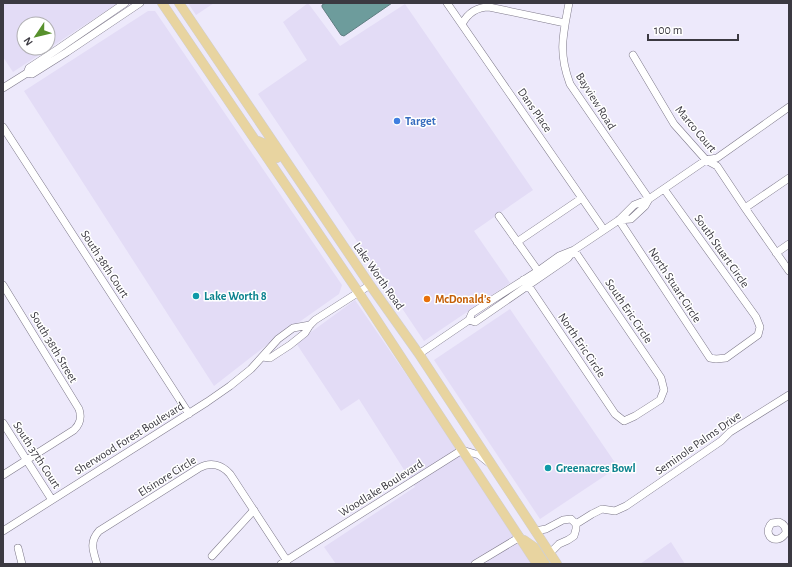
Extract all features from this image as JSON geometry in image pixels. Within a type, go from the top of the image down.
[{"type":"main road","points":[[162,3],[359,293],[537,564]]},
{"type":"main road","name":"Lake Worth Road","points":[[179,3],[370,285],[419,354],[557,564]]},
{"type":"main road","points":[[216,83],[227,90],[252,127],[257,132],[267,134]]},
{"type":"main road","points":[[255,140],[263,142],[268,146],[300,191],[314,201]]},
{"type":"main road","points":[[520,537],[534,547],[545,564]]},
{"type":"street","points":[[3,88],[27,73],[29,68],[125,3]]},
{"type":"street","points":[[27,73],[32,74],[140,3]]},
{"type":"street","name":"Dans Place","points":[[447,3],[604,230]]},
{"type":"street","name":"Bayview Road","points":[[569,3],[562,39],[562,48],[563,60],[570,84],[649,199]]},
{"type":"street","points":[[462,24],[471,12],[480,8],[489,7],[565,23]]},
{"type":"street","name":"Marco Court","points":[[633,55],[674,124],[706,160],[717,166],[789,272]]},
{"type":"street","points":[[419,354],[469,320],[472,313],[540,274],[558,256],[574,250],[619,220],[631,219],[645,206],[649,199],[706,160],[717,158],[789,107]]},
{"type":"street","name":"South 38th Court","points":[[3,127],[188,414]]},
{"type":"street","points":[[745,208],[789,178]]},
{"type":"street","name":"South Stuart Circle","points":[[664,189],[756,317],[760,327],[758,335],[732,354],[726,358],[716,359]]},
{"type":"street","points":[[517,242],[582,198]]},
{"type":"street","points":[[499,216],[540,274]]},
{"type":"street","name":"North Stuart Circle","points":[[619,220],[710,358],[716,359]]},
{"type":"street","points":[[776,253],[789,244]]},
{"type":"street","name":"South Eric Circle","points":[[574,250],[660,378],[663,386],[664,390],[660,400],[635,416],[624,421]]},
{"type":"street","name":"North Eric Circle","points":[[526,283],[615,414],[624,421]]},
{"type":"street","name":"South 38th Street","points":[[3,285],[79,409],[81,418],[80,423],[74,430],[27,460]]},
{"type":"street","name":"Sherwood Forest Boulevard","points":[[3,531],[230,386],[251,369],[278,339],[293,328],[310,325],[370,285]]},
{"type":"street","name":"Sherwood Forest Boulevard","points":[[262,357],[270,358],[280,353],[305,333],[310,325]]},
{"type":"street","name":"Seminole Palms Drive","points":[[576,524],[592,514],[602,510],[615,511],[626,506],[721,441],[730,432],[789,395]]},
{"type":"street","name":"South 37th Court","points":[[3,423],[52,500]]},
{"type":"street","points":[[462,450],[479,455],[494,467]]},
{"type":"street","name":"Woodlake Boulevard","points":[[284,562],[462,450]]},
{"type":"street","points":[[3,474],[27,460]]},
{"type":"street","name":"Elsinore Circle","points":[[97,564],[93,552],[93,543],[100,531],[203,466],[212,464],[227,470],[254,510],[284,562]]},
{"type":"street","points":[[212,556],[254,510]]},
{"type":"street","points":[[535,531],[546,529],[563,520],[571,519],[576,524],[574,536],[559,544],[550,553]]},
{"type":"street","points":[[475,564],[520,537]]},
{"type":"street","points":[[18,548],[22,564]]},
{"type":"shaded area","points":[[3,3],[118,3],[56,44],[56,16],[16,16],[16,56],[37,56],[13,72],[3,57]]},
{"type":"shaded area","points":[[188,3],[214,3],[196,15]]},
{"type":"shaded area","points":[[308,3],[340,46],[405,4],[533,190],[474,231],[510,283],[424,341],[258,94],[307,60],[283,22]]},
{"type":"shaded area","points":[[326,3],[392,3],[344,36],[341,35],[322,7],[322,5]]},
{"type":"shaded area","points":[[148,11],[155,11],[342,285],[339,294],[268,344],[214,386],[24,91]]},
{"type":"shaded area","points":[[355,300],[465,460],[532,564],[488,564],[482,555],[469,564],[336,564],[324,547],[415,487],[359,399],[341,411],[296,343]]},
{"type":"shaded area","name":"Greenacres Bowl","points":[[510,309],[618,467],[540,519],[434,360]]},
{"type":"shaded area","points":[[671,542],[685,564],[640,564]]},
{"type":"place","name":"Target","points":[[397,121]]},
{"type":"place","name":"Lake Worth 8","points":[[196,296]]},
{"type":"place","name":"McDonald's","points":[[427,299]]},
{"type":"place","name":"Greenacres Bowl","points":[[548,468]]}]
